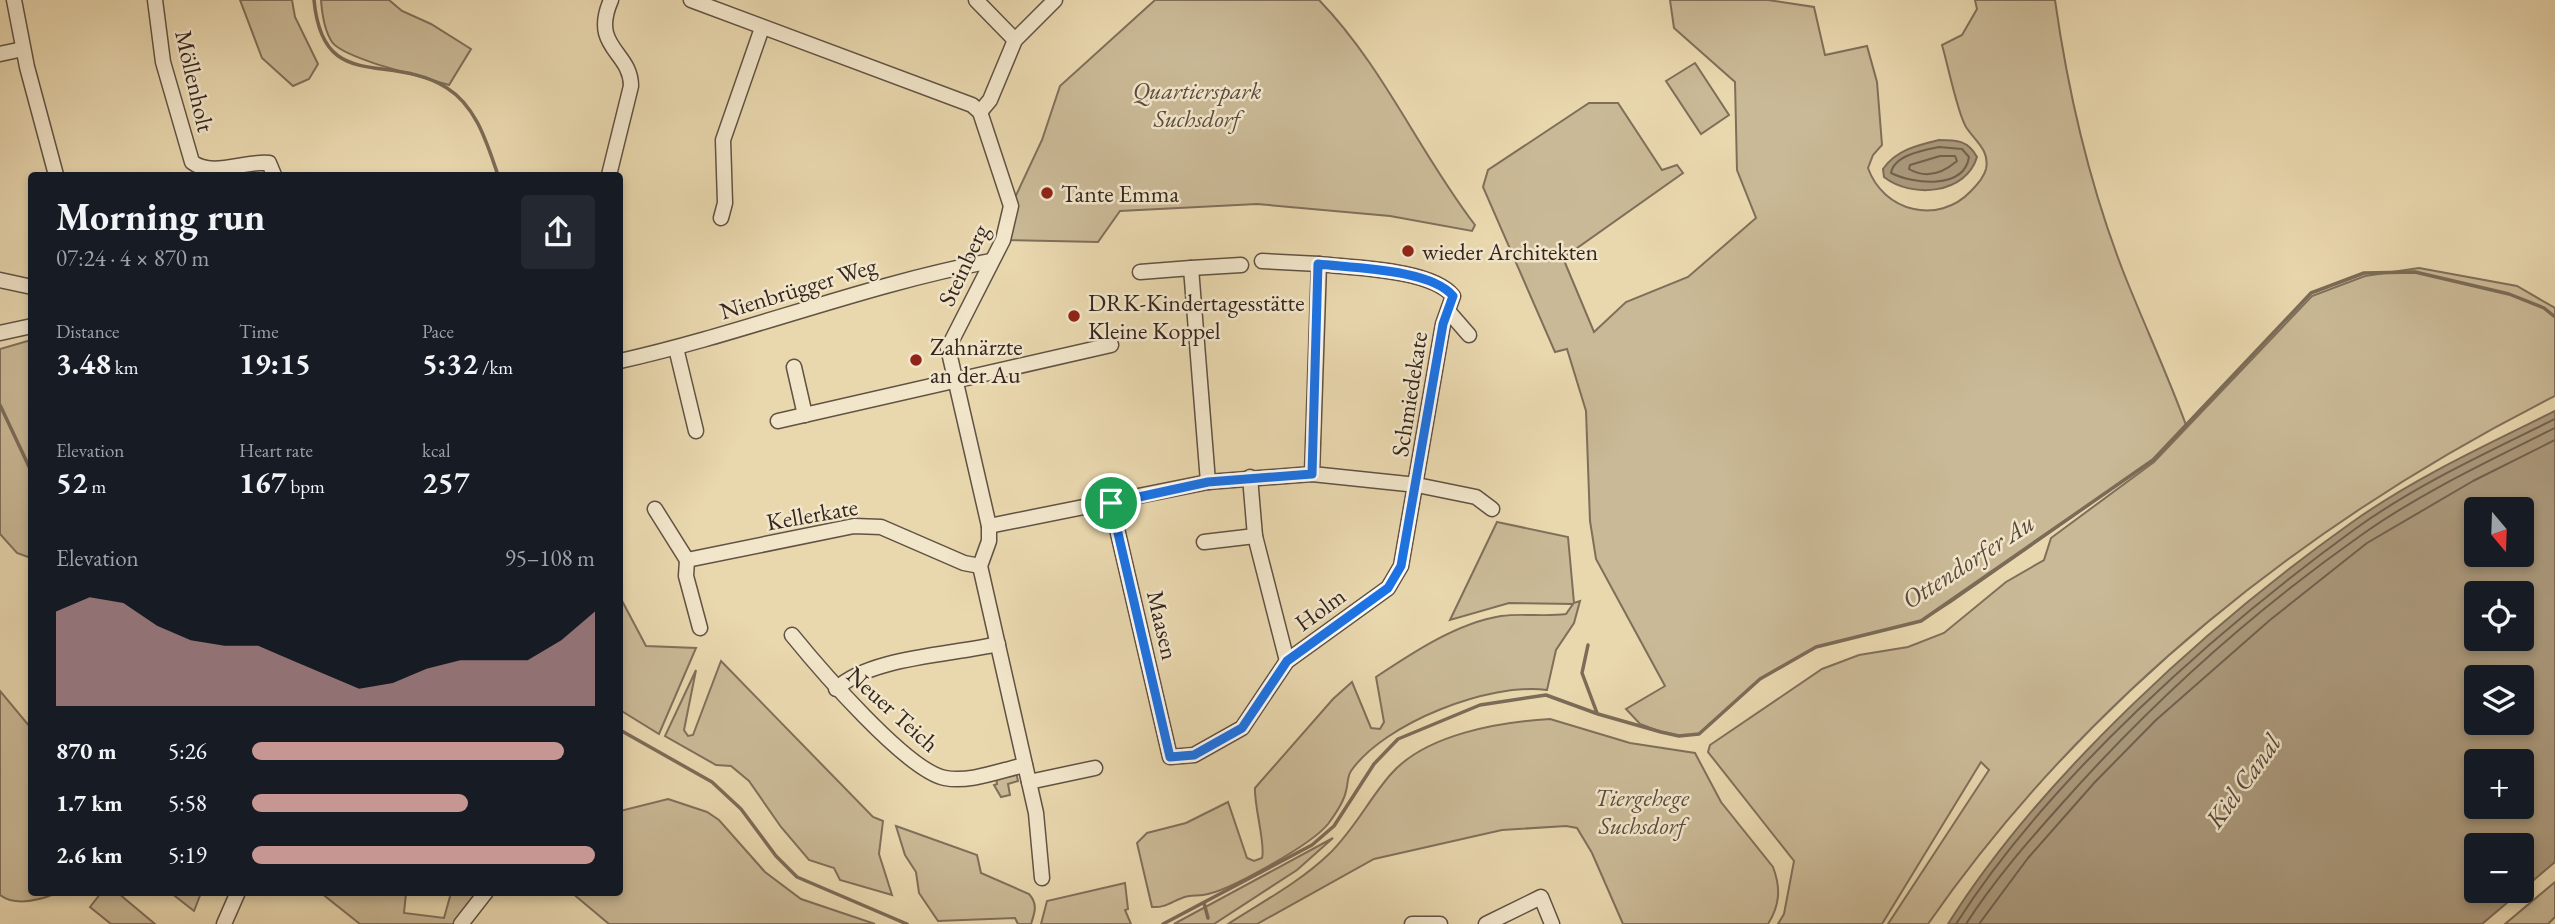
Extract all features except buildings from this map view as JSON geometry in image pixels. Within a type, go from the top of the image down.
[{"type":"street","points":[[14,0],[23,49],[55,172]]},
{"type":"street","name":"Möllenholt","points":[[155,0],[163,62],[192,162],[198,167],[214,168],[270,163],[273,172]]},
{"type":"street","points":[[610,172],[631,86],[629,73],[608,41],[605,19],[611,0]]},
{"type":"street","points":[[691,0],[972,106],[980,112],[990,100],[1015,40],[1055,0]]},
{"type":"street","points":[[976,0],[1015,40]]},
{"type":"street","points":[[721,218],[725,203],[723,140],[762,28]]},
{"type":"street","points":[[0,54],[23,49]]},
{"type":"street","name":"Steinberg","points":[[980,112],[1011,206],[1003,240],[948,348],[989,526],[989,541],[980,566],[1029,782],[1039,838],[1042,878]]},
{"type":"street","name":"Nienbrügger Weg","points":[[623,360],[676,348],[881,285],[991,261]]},
{"type":"street","points":[[1262,261],[1318,264],[1312,474]]},
{"type":"street","name":"Schmiedekate","points":[[1318,264],[1380,270],[1438,283],[1453,296],[1443,324],[1417,485]]},
{"type":"street","points":[[1140,272],[1241,265]]},
{"type":"street","points":[[1191,268],[1208,482]]},
{"type":"street","points":[[0,280],[28,286]]},
{"type":"street","name":"Schmiedekate","points":[[1449,312],[1469,335]]},
{"type":"street","points":[[0,333],[28,327]]},
{"type":"street","points":[[778,421],[1111,345]]},
{"type":"street","points":[[676,348],[696,431]]},
{"type":"street","points":[[794,366],[805,415]]},
{"type":"street","points":[[989,526],[1208,482],[1312,474],[1417,485],[1476,497],[1492,509]]},
{"type":"street","points":[[1250,477],[1255,536],[1287,661]]},
{"type":"street","name":"Holm","points":[[1170,757],[1194,755],[1242,728],[1287,661],[1388,588],[1401,566],[1417,485]]},
{"type":"street","name":"Maasen","points":[[1111,503],[1170,757]]},
{"type":"street","points":[[655,509],[687,560],[686,576],[699,628]]},
{"type":"street","name":"Kellerkate","points":[[687,560],[854,526],[881,527],[964,563],[980,566]]},
{"type":"street","points":[[1204,542],[1255,536]]},
{"type":"street","name":"Neuer Teich","points":[[792,635],[836,689],[934,775],[963,778],[1025,765]]},
{"type":"street","points":[[836,689],[848,677],[897,663],[998,643]]},
{"type":"street","points":[[1029,782],[1095,768]]},
{"type":"street","points":[[224,924],[236,896]]},
{"type":"street","points":[[461,924],[483,896]]},
{"type":"street","points":[[1486,924],[1541,897],[1552,924]]},
{"type":"street","points":[[1412,924],[1440,924]]},
{"type":"green space","points":[[240,0],[292,0],[295,17],[318,64],[309,79],[293,86],[262,58]]},
{"type":"green space","points":[[321,0],[389,0],[402,11],[431,24],[471,49],[449,85],[386,67],[352,55],[332,42],[325,27]]},
{"type":"green space","name":"Quartierspark Suchsdorf","points":[[1155,0],[1319,0],[1363,53],[1382,81],[1475,225],[1472,231],[1390,216],[1257,204],[1120,211],[1098,242],[1003,240],[1011,206],[1042,140],[1060,86]]},
{"type":"green space","points":[[1670,0],[1768,0],[1814,7],[1825,55],[1867,46],[1877,82],[1882,145],[1873,155],[1868,168],[1875,183],[1886,195],[1913,209],[1928,210],[1958,202],[1984,175],[1987,162],[1984,151],[1963,120],[1942,45],[1962,35],[1977,9],[1975,0],[2055,0],[2073,103],[2100,204],[2123,271],[2186,425],[2153,460],[1921,621],[1816,647],[1760,679],[1699,734],[1679,736],[1640,724],[1626,709],[1665,686],[1596,559],[1590,521],[1586,411],[1567,349],[1555,352],[1483,187],[1488,170],[1589,103],[1618,103],[1662,170],[1677,165],[1683,173],[1563,258],[1594,332],[1626,302],[1688,277],[1756,218],[1737,170],[1735,82],[1674,28]]},
{"type":"green space","points":[[1695,63],[1729,115],[1701,134],[1666,81]]},
{"type":"green space","points":[[2419,268],[2517,286],[2555,308],[2555,396],[2464,445],[2375,499],[2290,558],[2208,621],[2131,690],[2058,763],[1990,841],[1928,924],[1888,924],[1989,770],[1981,762],[1882,924],[1778,924],[1784,914],[1794,861],[1708,752],[1710,745],[1822,669],[1859,655],[1908,647],[1944,633],[2006,582],[2044,560],[2051,538],[2154,462],[2312,296],[2365,276]]},
{"type":"green space","points":[[28,341],[28,557],[17,553],[0,534],[0,349]]},
{"type":"green space","points":[[1497,522],[1568,537],[1574,603],[1580,601],[1574,623],[1556,650],[1547,690],[1524,689],[1469,699],[1412,722],[1367,753],[1351,771],[1345,795],[1333,817],[1319,833],[1305,843],[1269,866],[1215,892],[1187,896],[1164,906],[1152,907],[1137,843],[1147,833],[1186,823],[1228,802],[1247,858],[1254,861],[1262,858],[1255,788],[1333,699],[1352,682],[1371,728],[1380,729],[1384,722],[1376,677],[1405,658],[1452,632],[1484,620],[1509,615],[1566,614],[1573,604],[1509,603],[1450,620]]},
{"type":"green space","points":[[623,603],[646,646],[696,648],[659,734],[623,712]]},
{"type":"green space","points":[[721,661],[873,817],[883,821],[879,854],[892,895],[840,880],[834,868],[809,860],[781,827],[749,781],[731,766],[716,765],[665,736],[696,670],[684,730],[688,736],[693,735]]},
{"type":"green space","points":[[0,691],[28,724],[28,896],[49,896],[13,901],[0,895]]},
{"type":"green space","name":"Tiergehege Suchsdorf","points":[[1550,719],[1630,743],[1695,753],[1721,802],[1773,867],[1778,896],[1768,924],[1623,924],[1592,853],[1577,828],[1566,826],[1502,830],[1374,859],[1257,924],[1228,924],[1293,883],[1329,854],[1391,774],[1406,760],[1424,749],[1465,733],[1509,723]]},
{"type":"green space","points":[[1016,772],[1018,781],[1008,784],[1010,795],[1001,797],[994,785],[997,784],[996,776]]},
{"type":"green space","points":[[668,799],[707,812],[719,820],[765,872],[801,899],[875,924],[609,924],[576,896],[623,896],[623,810]]},
{"type":"green space","points":[[896,826],[977,855],[981,873],[1029,894],[1035,905],[1031,924],[1018,924],[1015,918],[938,921],[919,893],[916,872],[905,855]]},
{"type":"green space","points":[[1333,838],[1297,870],[1214,924],[1174,924]]},
{"type":"green space","points":[[2555,882],[2555,917],[2548,924],[2505,924],[2530,903],[2534,903],[2534,900]]},
{"type":"green space","points":[[1125,883],[1128,909],[1125,910],[1131,924],[1041,924],[1047,901]]},
{"type":"green space","points":[[99,896],[122,896],[155,924],[111,924],[90,907]]},
{"type":"green space","points":[[175,896],[200,896],[194,911]]},
{"type":"green space","points":[[325,896],[406,896],[404,913],[444,918],[450,896],[477,896],[455,924],[360,924]]},
{"type":"water","points":[[1939,140],[1961,142],[1970,147],[1977,157],[1962,179],[1937,189],[1923,190],[1896,184],[1884,177],[1883,169],[1894,157],[1915,146]]},
{"type":"water","name":"Kiel Canal","points":[[2555,411],[2555,862],[2534,880],[2534,833],[2464,833],[2464,903],[2507,903],[2482,924],[1948,924],[1986,868],[2030,813],[2131,706],[2186,655],[2241,607],[2351,523],[2400,491]]},
{"type":"waterway","name":"Ottendorfer Au","points":[[314,0],[320,30],[330,49],[344,60],[362,66],[425,77],[457,96],[480,127],[497,172]]},
{"type":"waterway","name":"Ottendorfer Au","points":[[1163,924],[1312,845],[1334,826],[1374,764],[1398,739],[1480,705],[1546,695],[1598,714],[1661,732],[1679,736],[1699,734],[1760,679],[1816,647],[1921,621],[2153,460],[2311,293],[2364,273],[2415,272],[2509,294],[2544,308],[2555,317]]},
{"type":"waterway","points":[[0,405],[28,464]]},
{"type":"waterway","points":[[1588,645],[1582,673],[1597,713]]},
{"type":"waterway","name":"Ottendorfer Au","points":[[623,732],[712,782],[741,809],[776,856],[797,877],[907,924]]},
{"type":"waterway","points":[[1204,903],[1208,918]]},
{"type":"place","name":"Tante Emma","points":[[1047,193]]},
{"type":"place","name":"wieder Architekten","points":[[1408,251]]},
{"type":"place","name":"DRK-Kindertagesstätte Kleine Koppel","points":[[1074,316]]},
{"type":"place","name":"Zahnärzte an der Au","points":[[916,360]]},
{"type":"route","points":[[1318,264],[1380,270],[1438,283],[1453,296],[1453,304],[1443,324],[1401,566],[1388,588],[1287,661],[1242,728],[1194,755],[1170,757],[1111,503],[1208,482],[1312,474],[1318,264]]}]
